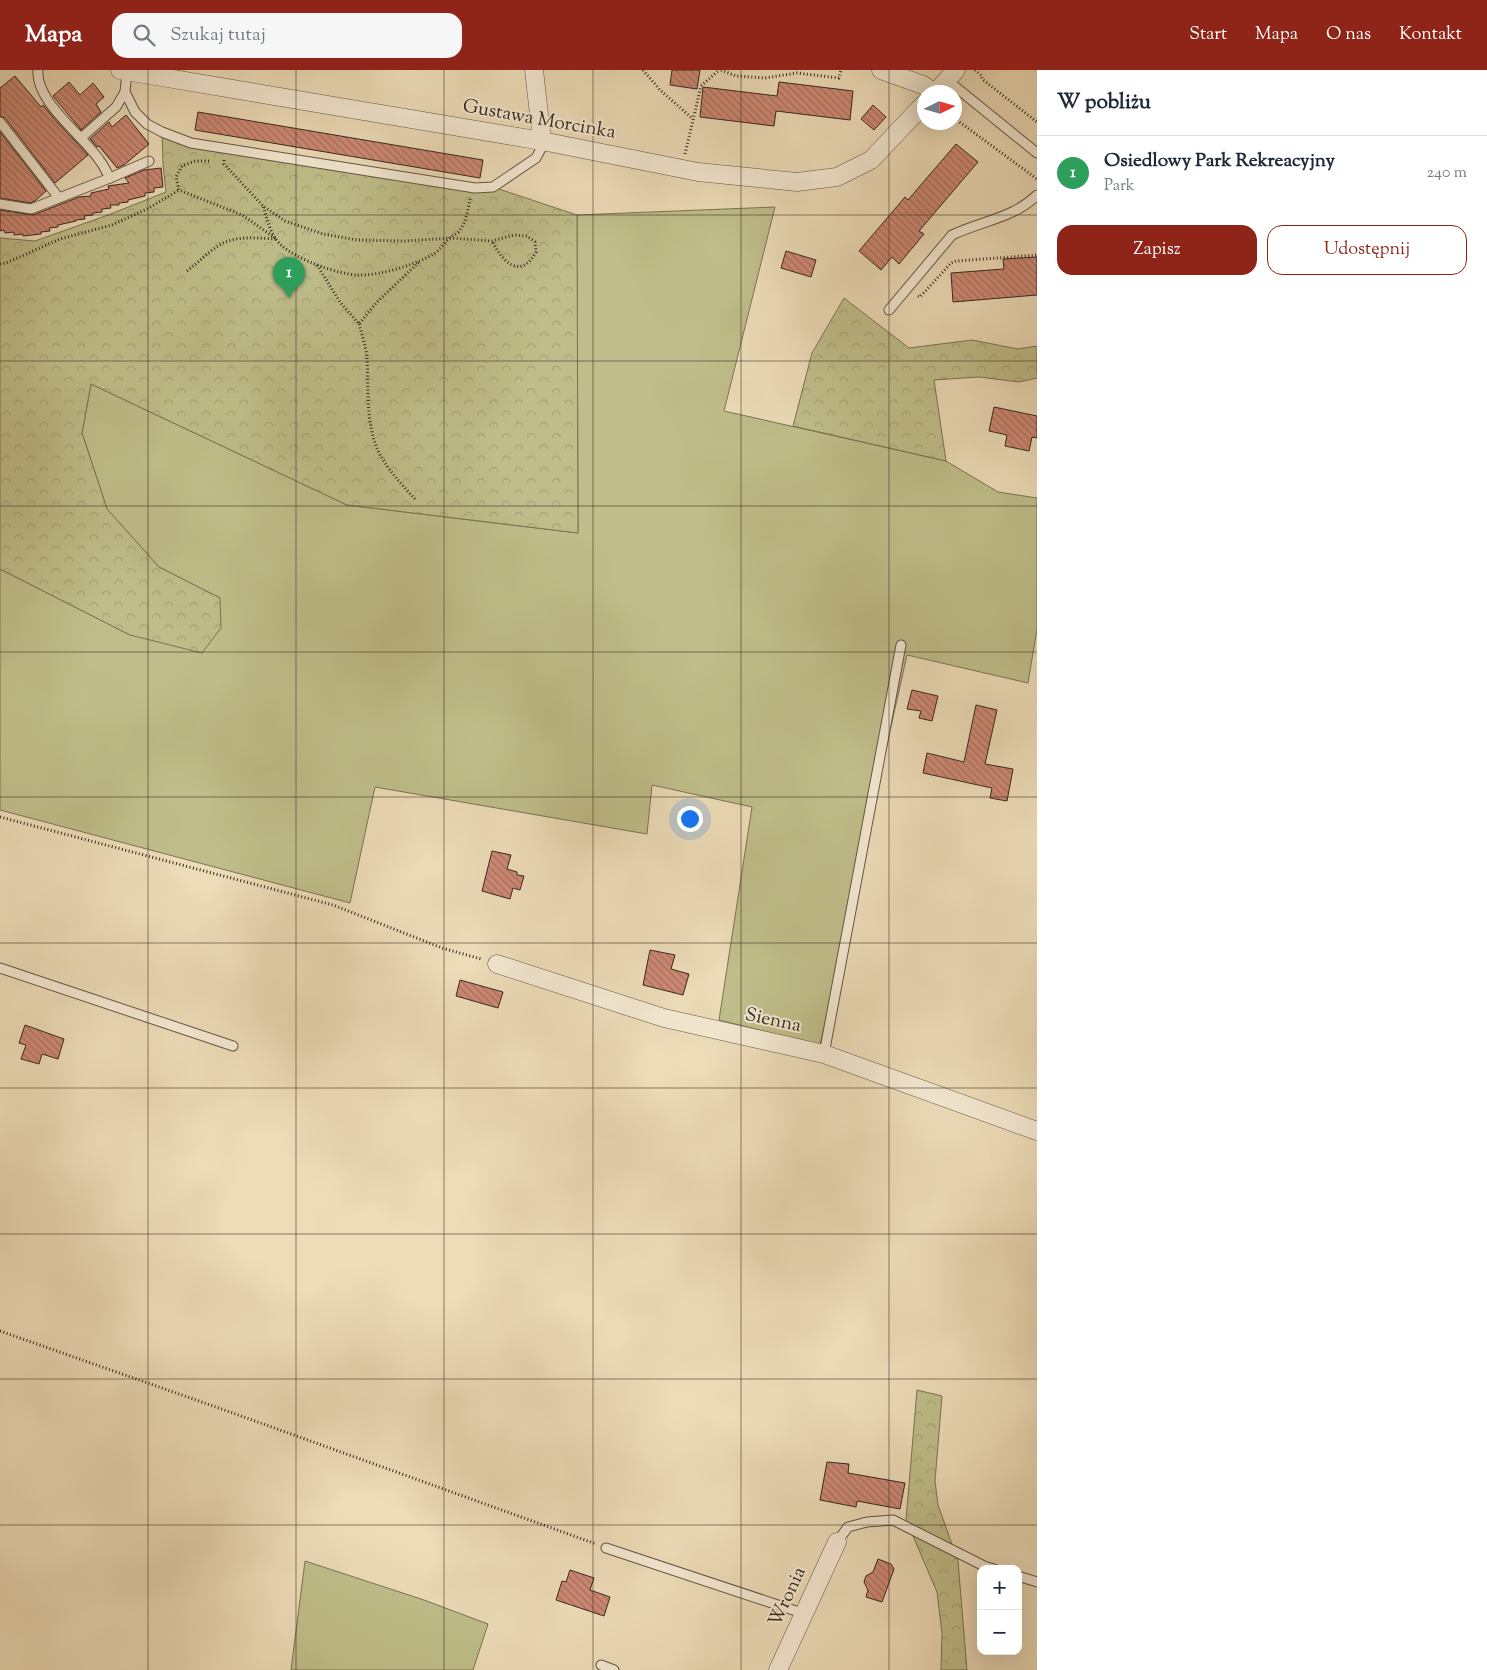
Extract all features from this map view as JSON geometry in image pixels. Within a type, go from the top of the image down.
[{"type":"street","points":[[534,70],[544,141]]},
{"type":"street","points":[[881,70],[923,85],[943,84]]},
{"type":"street","name":"Gustawa Morcinka","points":[[124,71],[176,75],[544,141],[698,172],[797,182],[836,177],[871,160],[917,111]]},
{"type":"street","name":"Sienna","points":[[497,964],[664,1018],[824,1054],[1037,1131]]},
{"type":"street","name":"Wronia","points":[[778,1670],[837,1542]]},
{"type":"lane","points":[[38,70],[40,86],[59,116],[100,160],[110,178]]},
{"type":"lane","points":[[124,71],[126,92],[136,112],[147,124],[190,143],[472,188],[493,187],[536,158],[544,141]]},
{"type":"lane","points":[[943,84],[1037,153]]},
{"type":"lane","points":[[80,138],[116,107],[126,92]]},
{"type":"lane","points":[[0,122],[59,198]]},
{"type":"lane","points":[[0,204],[31,209],[149,161]]},
{"type":"lane","points":[[889,310],[952,235],[1018,210],[1037,195]]},
{"type":"lane","points":[[824,1054],[901,645]]},
{"type":"lane","points":[[0,968],[233,1046]]},
{"type":"lane","points":[[837,1542],[848,1527],[867,1522],[893,1520],[982,1565]]},
{"type":"lane","points":[[606,1548],[805,1614]]},
{"type":"lane","points":[[1022,1577],[1037,1582]]},
{"type":"lane","points":[[601,1665],[614,1670]]},
{"type":"path","points":[[642,70],[660,90],[693,120]]},
{"type":"path","points":[[681,169],[701,86],[720,70],[736,76],[766,78],[797,73],[839,78],[841,70]]},
{"type":"path","points":[[975,70],[982,76],[982,79],[1037,122]]},
{"type":"path","points":[[962,124],[1037,179]]},
{"type":"path","points":[[223,157],[224,164]]},
{"type":"path","points":[[180,190],[176,177],[182,166],[195,161],[211,160]]},
{"type":"path","points":[[218,162],[224,164],[263,206],[285,222],[323,234],[357,240],[405,241],[450,238],[492,240],[514,235],[527,236],[535,242],[536,252],[526,265],[512,266],[501,257],[492,240]]},
{"type":"path","points":[[180,190],[242,216],[276,239],[281,245],[316,265],[357,275],[388,271],[435,253],[460,231],[466,217],[472,188]]},
{"type":"path","points":[[0,264],[60,239],[112,225],[147,210],[180,190]]},
{"type":"path","points":[[263,206],[276,239]]},
{"type":"path","points":[[188,271],[219,245],[234,239],[276,239]]},
{"type":"path","points":[[908,288],[920,297],[951,263],[956,261],[1037,255]]},
{"type":"path","points":[[359,324],[377,302],[422,259]]},
{"type":"path","points":[[316,265],[340,302],[359,324],[367,356],[367,396],[372,432],[380,454],[395,476],[415,499]]},
{"type":"path","points":[[0,816],[333,905],[442,948],[497,964]]},
{"type":"path","points":[[0,1331],[606,1548]]},
{"type":"green space","points":[[162,132],[191,143],[493,187],[577,215],[578,533],[347,505],[91,384],[82,433],[107,509],[159,567],[220,598],[221,628],[202,653],[130,635],[0,569],[0,238],[35,241],[166,192]]},
{"type":"green space","points":[[775,207],[724,411],[946,461],[998,492],[1037,498],[1037,629],[1028,683],[907,655],[820,1045],[719,1020],[752,807],[652,785],[647,834],[375,787],[350,903],[0,810],[0,569],[130,635],[220,598],[159,567],[107,509],[82,433],[91,384],[347,505],[578,533],[577,215]]},
{"type":"green space","points":[[844,298],[909,348],[972,340],[1018,349],[1037,346],[1037,378],[1019,382],[979,377],[934,380],[946,461],[793,426],[812,353]]},
{"type":"green space","points":[[917,1390],[942,1396],[935,1481],[938,1505],[958,1561],[967,1670],[941,1670],[942,1633],[937,1592],[906,1520]]},
{"type":"green space","points":[[305,1561],[424,1600],[488,1624],[473,1670],[291,1670]]},
{"type":"building","points":[[672,70],[700,70],[697,89],[670,85]]},
{"type":"building","points":[[15,76],[41,107],[43,105],[88,155],[55,183],[5,118],[0,116],[0,88]]},
{"type":"building","points":[[69,82],[80,95],[93,83],[104,97],[96,104],[101,112],[81,130],[53,96]]},
{"type":"building","points":[[779,82],[853,91],[850,120],[776,111],[774,126],[700,117],[703,87],[777,96]]},
{"type":"building","points":[[873,105],[886,117],[874,130],[861,119]]},
{"type":"building","points":[[198,112],[483,160],[480,178],[195,130]]},
{"type":"building","points":[[126,115],[149,144],[124,165],[117,168],[99,146],[97,147],[90,139],[109,122],[112,127]]},
{"type":"building","points":[[0,132],[46,191],[35,201],[30,203],[0,198]]},
{"type":"building","points":[[956,144],[978,162],[919,231],[924,234],[899,264],[892,257],[881,270],[859,251],[905,197],[908,200]]},
{"type":"building","points":[[161,168],[163,187],[154,188],[154,192],[145,193],[145,196],[119,203],[119,205],[110,205],[111,208],[102,209],[102,212],[84,216],[85,219],[49,228],[50,231],[41,232],[41,234],[23,236],[23,234],[14,235],[14,232],[5,233],[4,230],[0,231],[0,210],[33,215],[79,197],[91,196],[91,193],[109,189],[108,186],[129,183],[125,178],[144,170]]},
{"type":"building","points":[[786,251],[816,260],[811,277],[781,268]]},
{"type":"building","points":[[1037,257],[1037,295],[953,302],[951,273],[1004,269],[1003,259]]},
{"type":"building","points":[[994,407],[1037,416],[1037,438],[1032,437],[1029,451],[1005,446],[1007,435],[989,431]]},
{"type":"building","points":[[912,690],[938,696],[932,721],[919,718],[921,711],[907,709]]},
{"type":"building","points":[[976,705],[997,710],[985,764],[1013,769],[1007,801],[990,798],[992,788],[923,773],[927,753],[964,762]]},
{"type":"building","points":[[492,851],[511,855],[507,869],[517,872],[517,875],[524,876],[520,890],[513,888],[510,899],[482,891]]},
{"type":"building","points":[[650,950],[675,955],[671,969],[689,974],[683,995],[643,985]]},
{"type":"building","points":[[460,980],[503,992],[498,1008],[456,996]]},
{"type":"building","points":[[25,1025],[64,1039],[58,1059],[42,1054],[39,1064],[21,1059],[26,1045],[19,1043]]},
{"type":"building","points":[[827,1462],[849,1464],[848,1473],[905,1483],[900,1509],[857,1501],[856,1507],[820,1500]]},
{"type":"building","points":[[878,1559],[891,1564],[894,1569],[882,1602],[866,1597],[868,1590],[864,1582],[866,1576],[873,1572]]},
{"type":"building","points":[[570,1570],[594,1578],[590,1590],[610,1597],[604,1616],[556,1600],[562,1581],[566,1582]]},
{"type":"place","name":"Osiedlowy Park Rekreacyjny","points":[[289,298]]}]
